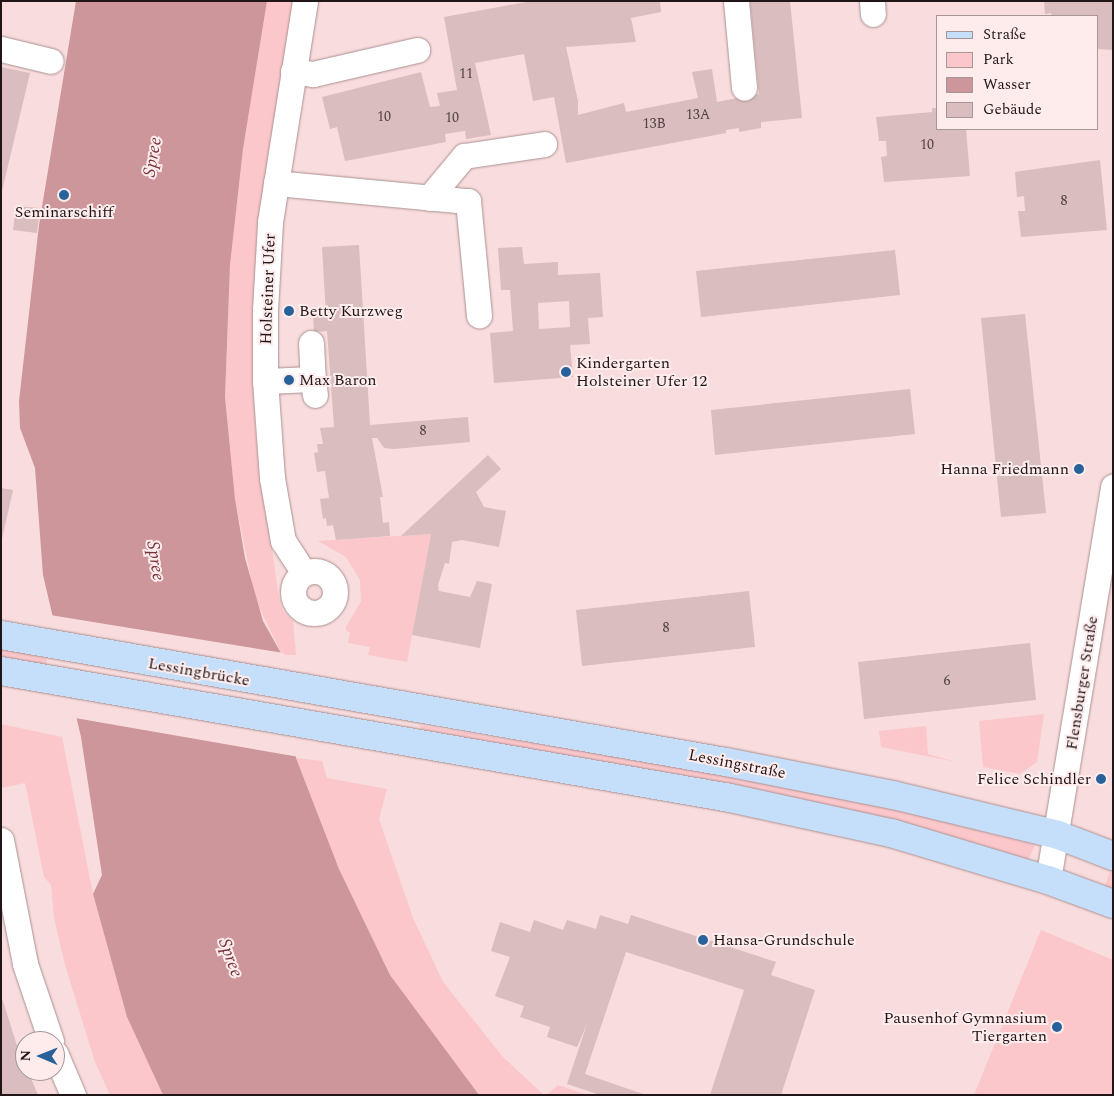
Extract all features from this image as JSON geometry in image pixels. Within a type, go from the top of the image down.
[{"type":"main road","name":"Lessingbrücke","points":[[1,635],[43,645],[354,699]]},
{"type":"main road","name":"Lessingbrücke","points":[[1,672],[740,800],[892,833],[1048,880]]},
{"type":"main road","name":"Lessingstraße","points":[[354,699],[726,762],[893,795],[1058,835],[1113,856]]},
{"type":"main road","points":[[1048,880],[1113,904]]},
{"type":"street","name":"Holsteiner Ufer","points":[[304,573],[283,541],[272,478],[265,381],[267,264],[276,183],[305,1]]},
{"type":"street","points":[[736,1],[744,88]]},
{"type":"street","points":[[1,49],[51,61]]},
{"type":"street","points":[[293,70],[313,74],[417,50]]},
{"type":"street","points":[[429,198],[464,156],[544,144]]},
{"type":"street","points":[[276,183],[468,201],[479,315]]},
{"type":"street","points":[[265,381],[314,387],[311,342]]},
{"type":"street","name":"Flensburger Straße","points":[[1048,880],[1058,835],[1113,486]]},
{"type":"street","points":[[1,840],[26,964],[48,1031]]},
{"type":"street","points":[[65,1076],[73,1095]]},
{"type":"green space","points":[[267,1],[295,1],[254,365],[255,427],[279,599],[283,611],[293,621],[296,655],[282,655],[255,598],[235,499],[225,397],[230,265],[243,149]]},
{"type":"green space","points":[[431,534],[407,662],[368,655],[370,647],[348,643],[350,632],[346,631],[346,627],[361,601],[360,580],[346,557],[318,541]]},
{"type":"green space","points":[[1,648],[46,658],[48,670],[1,661]]},
{"type":"green space","points":[[1044,714],[1037,762],[1020,774],[983,767],[979,721]]},
{"type":"green space","points":[[1,724],[62,737],[93,894],[127,1017],[163,1095],[110,1095],[95,1062],[65,965],[54,918],[51,885],[44,877],[25,783],[1,788]]},
{"type":"green space","points":[[420,725],[682,767],[899,810],[1035,845],[1028,860],[773,793],[420,731]]},
{"type":"green space","points":[[926,726],[928,754],[956,762],[881,747],[879,731]]},
{"type":"green space","points":[[296,758],[322,761],[327,778],[387,789],[379,819],[413,918],[443,982],[503,1057],[544,1095],[479,1095],[472,1088],[390,975],[339,869]]},
{"type":"green space","points":[[1111,869],[1113,870],[1113,891],[1104,888]]},
{"type":"green space","name":"Pausenhof Gymnasium Tiergarten","points":[[1041,930],[1113,960],[1113,1095],[974,1095]]},
{"type":"green space","points":[[558,1085],[588,1095],[547,1095]]},
{"type":"water","name":"Spree","points":[[76,1],[267,1],[243,149],[230,265],[225,397],[235,499],[245,558],[263,621],[282,655],[296,758],[339,869],[390,975],[479,1095],[163,1095],[127,1017],[93,894],[102,875],[81,737],[43,575],[35,468],[20,428],[19,401],[39,225]]},
{"type":"pier","points":[[50,615],[284,653],[299,757],[75,718]]},
{"type":"building","points":[[532,1],[660,1],[661,12],[631,18],[636,42],[566,47],[578,101],[578,115],[624,103],[626,112],[698,98],[692,72],[712,69],[717,102],[759,94],[750,1],[790,1],[802,118],[761,122],[761,128],[739,132],[739,128],[726,130],[726,133],[566,163],[554,97],[533,101],[524,54],[475,63],[491,135],[466,139],[465,131],[445,134],[446,142],[345,161],[337,127],[330,129],[322,97],[421,72],[430,107],[440,106],[437,93],[457,90],[444,17]]},
{"type":"building","points":[[1044,1],[1113,1],[1113,50],[1099,49],[1099,15],[1045,14]]},
{"type":"building","points":[[1,67],[30,73],[2,191],[1,191]]},
{"type":"building","points":[[932,108],[936,108],[936,130],[966,130],[970,176],[884,182],[881,157],[887,156],[886,141],[879,141],[876,117],[932,112]]},
{"type":"building","points":[[1100,160],[1107,230],[1021,237],[1018,211],[1025,211],[1024,196],[1017,197],[1015,172]]},
{"type":"building","points":[[16,206],[40,208],[37,233],[13,230]]},
{"type":"building","points":[[359,245],[370,425],[468,417],[470,442],[394,449],[384,448],[377,438],[372,438],[383,497],[380,497],[383,523],[389,522],[390,536],[336,540],[333,525],[327,526],[326,518],[323,519],[320,499],[329,498],[325,471],[317,472],[314,453],[318,452],[317,444],[323,444],[320,428],[334,427],[327,331],[314,332],[313,315],[326,315],[322,247]]},
{"type":"building","points":[[522,247],[524,264],[558,262],[558,275],[600,273],[603,317],[588,318],[590,344],[570,345],[573,377],[494,383],[490,333],[513,331],[510,290],[501,290],[498,248]],"holes":[[[569,301],[570,327],[539,329],[538,303]]]},
{"type":"building","points":[[895,250],[900,295],[701,317],[696,271]]},
{"type":"building","points":[[1025,314],[1046,513],[1001,517],[981,318]]},
{"type":"building","points":[[910,389],[915,434],[715,455],[711,410]]},
{"type":"building","points":[[488,455],[501,469],[476,492],[484,507],[506,511],[499,547],[462,540],[452,542],[449,564],[445,563],[438,585],[439,591],[470,597],[477,581],[492,584],[480,648],[412,635],[431,534],[401,536]]},
{"type":"building","points":[[1,488],[13,490],[2,539],[1,539]]},
{"type":"building","points":[[749,591],[755,647],[582,666],[576,610]]},
{"type":"building","points":[[1030,643],[1036,700],[864,719],[858,662]]},
{"type":"building","points":[[600,915],[628,924],[631,915],[776,962],[771,975],[815,990],[781,1095],[710,1095],[744,990],[626,952],[585,1074],[646,1095],[600,1095],[567,1084],[587,1024],[577,1047],[547,1037],[550,1027],[520,1017],[524,1006],[495,996],[510,957],[491,951],[500,922],[530,932],[534,920],[563,930],[567,920],[596,929]]},
{"type":"building","points":[[1,995],[15,1039],[15,1081],[32,1081],[38,1095],[1,1095]]},
{"type":"place","name":"Seminarschiff","points":[[64,195]]},
{"type":"place","name":"Betty Kurzweg","points":[[289,311]]},
{"type":"place","name":"Kindergarten Holsteiner Ufer 12","points":[[566,372]]},
{"type":"place","name":"Max Baron","points":[[289,380]]},
{"type":"place","name":"Hanna Friedmann","points":[[1079,469]]},
{"type":"place","name":"Felice Schindler","points":[[1101,779]]},
{"type":"place","name":"Hansa-Grundschule","points":[[703,940]]},
{"type":"place","name":"Pausenhof Gymnasium Tiergarten","points":[[1057,1027]]}]
